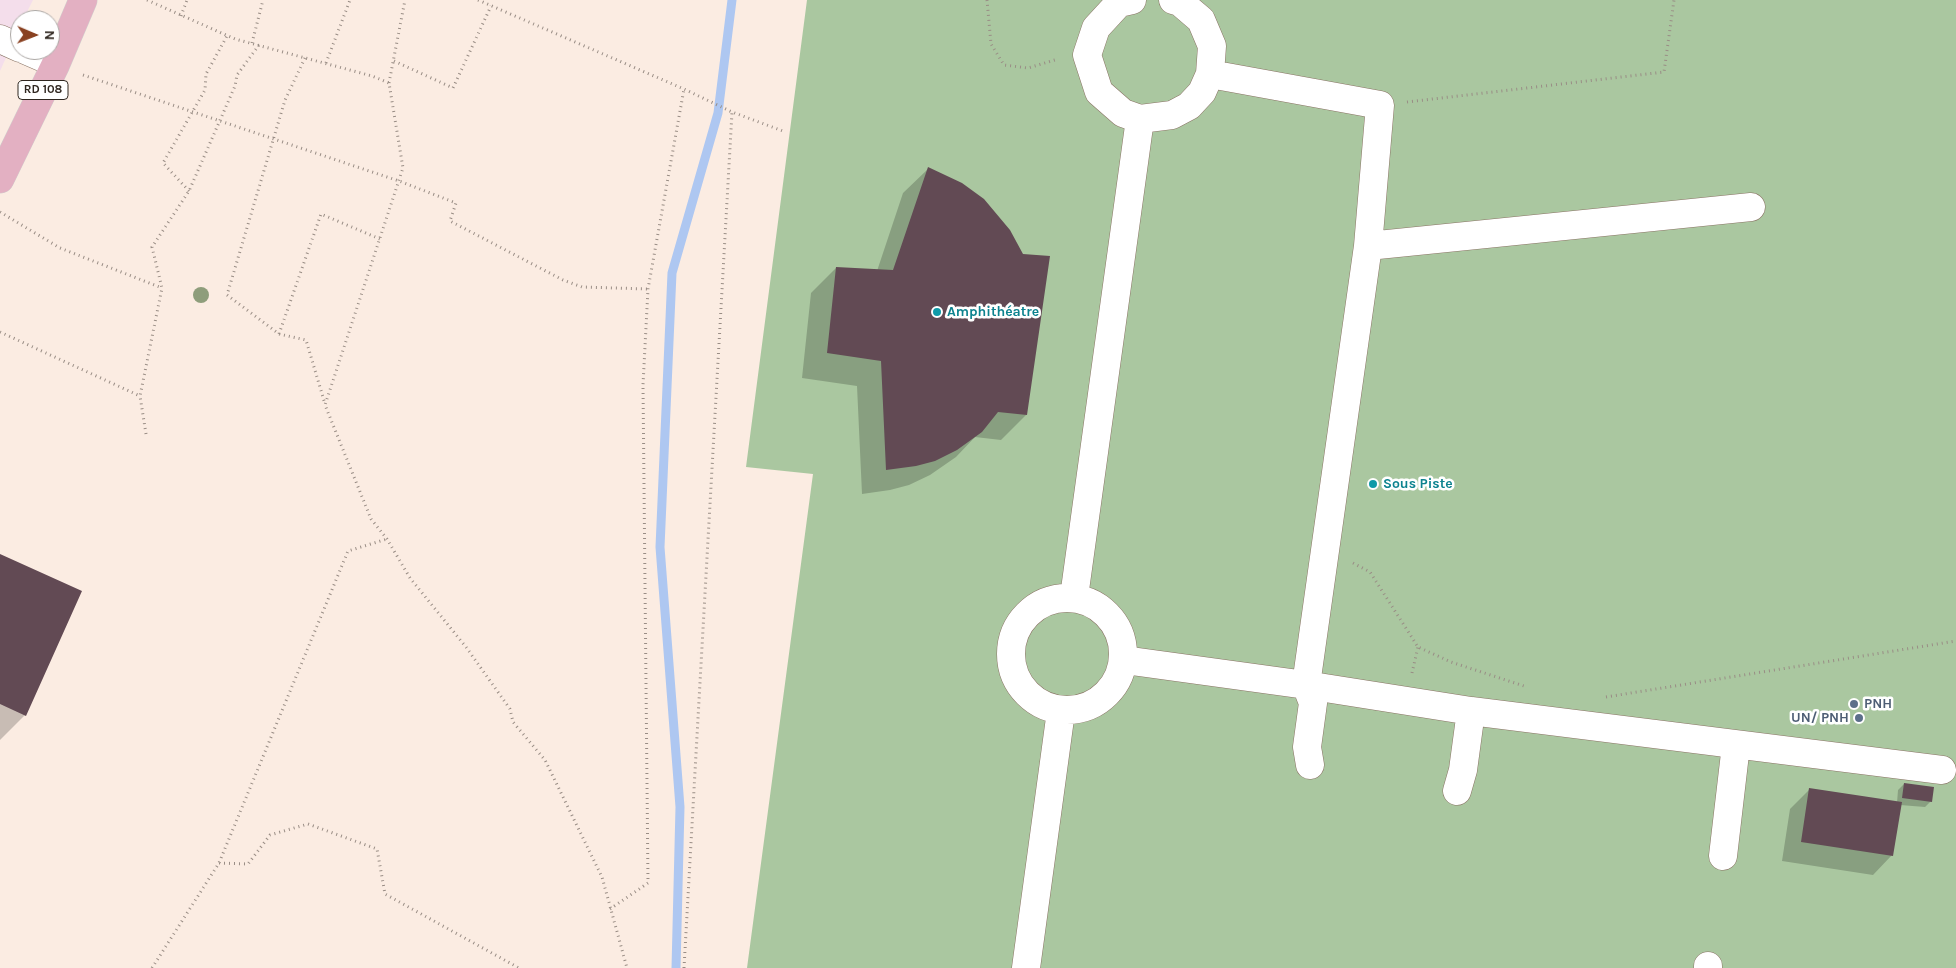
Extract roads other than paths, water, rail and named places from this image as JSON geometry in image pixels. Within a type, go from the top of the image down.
[{"type":"main road","name":"RD 108","points":[[0,179],[55,65],[83,0]]},
{"type":"street","points":[[1132,0],[1119,4],[1096,28],[1087,55],[1099,92],[1123,113],[1140,119],[1172,115],[1189,106],[1202,92],[1210,74],[1212,46],[1201,20],[1180,2],[1173,0]]},
{"type":"street","points":[[45,60],[55,65]]},
{"type":"street","points":[[1210,74],[1380,105],[1368,246],[1306,685],[1313,703],[1307,747],[1310,765]]},
{"type":"street","points":[[1074,597],[1140,119]]},
{"type":"street","points":[[1368,246],[1751,207]]},
{"type":"street","points":[[1074,597],[1095,604],[1111,618],[1122,638],[1124,660],[1113,688],[1106,694],[1090,706],[1061,711],[1040,705],[1023,690],[1012,670],[1010,648],[1017,627],[1032,610],[1052,599],[1074,597]]},
{"type":"street","points":[[1124,660],[1306,685],[1471,711],[1942,770]]},
{"type":"street","points":[[1026,968],[1061,711]]},
{"type":"street","points":[[1458,791],[1463,770],[1471,711]]},
{"type":"street","points":[[1723,856],[1736,744]]},
{"type":"waterway","points":[[676,968],[680,807],[660,547],[672,273],[718,113],[732,0]]},
{"type":"place","name":"Amphithéatre","points":[[937,312]]},
{"type":"place","name":"Sous Piste","points":[[1373,484]]},
{"type":"place","name":"PNH","points":[[1854,704]]},
{"type":"place","name":"UN/ PNH","points":[[1859,718]]}]
